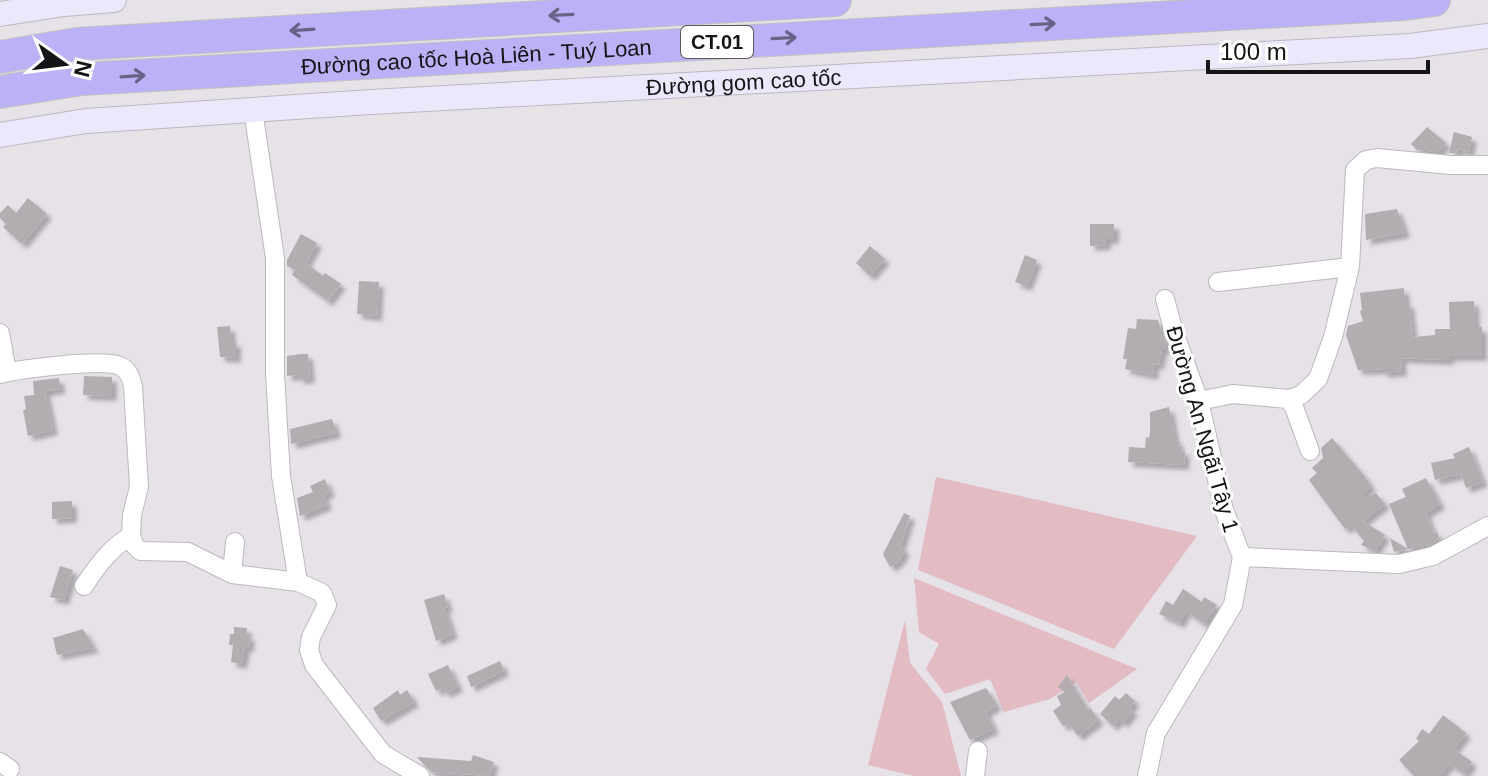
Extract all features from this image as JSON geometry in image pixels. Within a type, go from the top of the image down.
[{"type":"highway","name":"Đường cao tốc Hoà Liên - Tuý Loan","points":[[0,57],[77,44],[835,0]]},
{"type":"highway","name":"Đường cao tốc Hoà Liên - Tuý Loan","points":[[0,92],[82,79],[1434,0]]},
{"type":"main road","points":[[0,14],[114,0]]},
{"type":"main road","name":"Đường gom cao tốc","points":[[0,135],[86,121],[1410,46],[1488,36]]},
{"type":"street","points":[[253,110],[274,248],[275,374],[281,476],[298,582]]},
{"type":"street","points":[[1199,401],[1241,394],[1288,399],[1301,395],[1318,379],[1333,337],[1350,267],[1353,180],[1359,165],[1377,158],[1488,165]]},
{"type":"street","points":[[1218,282],[1350,267]]},
{"type":"street","name":"Đường An Ngãi Tây 1","points":[[1147,776],[1156,733],[1233,605],[1242,557],[1224,510],[1199,401],[1165,299]]},
{"type":"street","points":[[0,333],[3,373],[92,364],[120,366],[130,374],[139,487],[132,515],[131,536],[135,546],[140,551],[188,552],[232,574],[298,582],[316,589],[327,601],[309,643],[314,665],[383,754],[420,776]]},
{"type":"street","points":[[1288,399],[1294,407],[1310,451]]},
{"type":"street","points":[[1242,557],[1399,564],[1446,550],[1488,526]]},
{"type":"street","points":[[84,586],[117,544],[131,536]]},
{"type":"street","points":[[232,574],[235,542]]},
{"type":"street","points":[[975,776],[978,751]]},
{"type":"shaded area","points":[[936,477],[1197,536],[1114,649],[918,570]]},
{"type":"shaded area","points":[[914,578],[1137,669],[1089,703],[1076,682],[1050,699],[1004,712],[990,679],[945,694],[926,669],[939,644],[919,632]]},
{"type":"shaded area","points":[[905,620],[910,663],[942,702],[961,776],[914,776],[868,765]]},
{"type":"building","points":[[1427,127],[1446,143],[1438,152],[1417,150],[1411,144]]},
{"type":"building","points":[[1454,132],[1472,137],[1469,152],[1459,149],[1449,153]]},
{"type":"building","points":[[28,198],[47,214],[22,244],[3,227],[6,224],[0,213],[8,205],[16,213]]},
{"type":"building","points":[[1397,209],[1405,233],[1366,240],[1365,214]]},
{"type":"building","points":[[1090,224],[1114,224],[1114,239],[1106,239],[1106,245],[1090,246]]},
{"type":"building","points":[[301,234],[317,243],[306,263],[323,276],[325,273],[341,284],[328,301],[292,275],[295,270],[287,266],[287,260]]},
{"type":"building","points":[[870,246],[885,259],[870,276],[856,263]]},
{"type":"building","points":[[1025,255],[1037,260],[1027,286],[1015,282]]},
{"type":"building","points":[[359,281],[379,282],[377,316],[357,314]]},
{"type":"building","points":[[1404,288],[1413,337],[1435,335],[1435,329],[1450,329],[1449,302],[1474,301],[1475,327],[1482,327],[1482,356],[1449,356],[1449,360],[1401,358],[1402,371],[1383,373],[1383,369],[1358,370],[1346,335],[1348,326],[1363,321],[1360,293]]},
{"type":"building","points":[[1137,319],[1158,320],[1166,344],[1159,365],[1154,364],[1153,375],[1125,369],[1127,359],[1123,359],[1128,328],[1136,329]]},
{"type":"building","points":[[230,326],[231,342],[236,342],[236,358],[220,357],[217,327]]},
{"type":"building","points":[[308,354],[310,378],[287,376],[287,356]]},
{"type":"building","points":[[84,376],[112,377],[112,396],[83,395]]},
{"type":"building","points":[[59,378],[60,389],[45,391],[53,430],[28,436],[24,396],[34,395],[33,381]]},
{"type":"building","points":[[1169,407],[1175,440],[1179,441],[1178,450],[1185,451],[1184,465],[1128,462],[1129,447],[1145,448],[1150,432],[1150,412]]},
{"type":"building","points":[[332,419],[336,433],[291,444],[290,429]]},
{"type":"building","points":[[1332,438],[1371,487],[1357,501],[1376,493],[1385,504],[1363,521],[1385,535],[1375,551],[1361,545],[1364,541],[1351,525],[1345,529],[1309,480],[1317,473],[1312,468],[1323,458],[1321,448]]},
{"type":"building","points":[[1469,447],[1483,482],[1466,488],[1461,474],[1435,480],[1431,463],[1455,458],[1453,454]]},
{"type":"building","points":[[1426,478],[1440,504],[1426,513],[1433,533],[1437,532],[1439,539],[1429,545],[1394,552],[1390,538],[1408,549],[1389,504],[1406,497],[1402,489]]},
{"type":"building","points":[[325,479],[330,492],[323,495],[327,505],[300,516],[297,498],[313,492],[310,486]]},
{"type":"building","points":[[72,501],[72,518],[52,519],[52,502]]},
{"type":"building","points":[[904,513],[910,516],[900,547],[905,550],[898,562],[890,567],[883,554]]},
{"type":"building","points":[[60,566],[73,570],[64,600],[50,597]]},
{"type":"building","points":[[1183,589],[1202,602],[1204,597],[1217,605],[1204,624],[1186,611],[1180,623],[1159,614],[1166,601],[1173,605]]},
{"type":"building","points":[[444,594],[448,607],[444,608],[453,634],[436,641],[424,600]]},
{"type":"building","points":[[234,627],[247,628],[246,636],[250,636],[242,664],[231,662],[233,645],[229,645]]},
{"type":"building","points":[[83,629],[94,648],[57,655],[53,638]]},
{"type":"building","points":[[500,661],[504,671],[471,687],[467,676]]},
{"type":"building","points":[[448,665],[458,687],[445,693],[443,688],[436,691],[428,674]]},
{"type":"building","points":[[1067,675],[1088,710],[1090,708],[1099,720],[1078,736],[1068,723],[1063,726],[1053,711],[1061,705],[1057,696],[1065,692],[1058,687]]},
{"type":"building","points":[[986,688],[997,705],[986,712],[994,729],[970,740],[950,702]]},
{"type":"building","points":[[398,690],[400,695],[407,690],[414,702],[381,721],[373,708]]},
{"type":"building","points":[[1126,693],[1135,701],[1129,708],[1133,711],[1123,723],[1119,719],[1113,726],[1100,714],[1115,696],[1119,700]]},
{"type":"building","points":[[1443,715],[1466,733],[1454,749],[1472,762],[1464,774],[1449,764],[1440,776],[1414,776],[1399,760],[1419,741],[1416,739],[1422,729],[1429,734]]},
{"type":"building","points":[[473,755],[494,762],[489,776],[431,772],[417,757],[471,761]]}]
